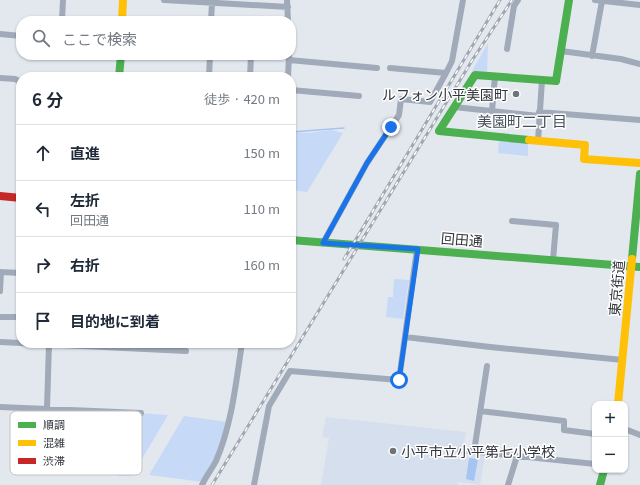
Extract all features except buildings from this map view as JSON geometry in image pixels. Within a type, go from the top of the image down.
[{"type":"street","points":[[62,16],[63,0]]},
{"type":"street","points":[[122,16],[123,0]]},
{"type":"street","points":[[164,0],[288,3],[288,16]]},
{"type":"street","points":[[323,243],[367,163],[399,115],[402,99],[430,102],[452,61],[463,0]]},
{"type":"street","points":[[507,49],[514,6],[518,0]]},
{"type":"street","points":[[569,0],[556,81],[475,75],[439,131],[585,145],[584,159],[640,163]]},
{"type":"street","points":[[592,56],[599,0],[640,5]]},
{"type":"street","points":[[209,2],[210,16]]},
{"type":"street","points":[[0,34],[16,36]]},
{"type":"street","points":[[561,51],[625,59],[640,64]]},
{"type":"street","points":[[296,59],[377,68]]},
{"type":"street","points":[[119,72],[121,60]]},
{"type":"street","points":[[209,72],[210,60]]},
{"type":"street","points":[[250,72],[251,60]]},
{"type":"street","points":[[288,72],[289,60]]},
{"type":"street","points":[[390,68],[446,73]]},
{"type":"street","points":[[492,111],[495,76]]},
{"type":"street","points":[[0,78],[16,80]]},
{"type":"street","points":[[538,141],[542,80]]},
{"type":"street","points":[[296,90],[359,96]]},
{"type":"street","points":[[454,107],[492,111],[640,120]]},
{"type":"street","name":"東京街道","points":[[618,401],[636,267],[640,174]]},
{"type":"street","points":[[0,196],[16,198]]},
{"type":"street","points":[[512,221],[556,225],[553,260]]},
{"type":"street","name":"回田通","points":[[296,240],[636,267]]},
{"type":"street","points":[[254,485],[269,406],[290,371],[399,380],[418,249]]},
{"type":"street","points":[[0,291],[0,272],[16,273]]},
{"type":"street","points":[[0,317],[16,317]]},
{"type":"street","points":[[405,337],[623,360]]},
{"type":"street","points":[[0,342],[16,343]]},
{"type":"street","points":[[47,408],[49,348]]},
{"type":"street","points":[[140,348],[186,352]]},
{"type":"street","points":[[202,485],[216,462],[224,438],[232,407],[241,348]]},
{"type":"street","points":[[474,452],[487,366]]},
{"type":"street","points":[[0,406],[103,411]]},
{"type":"street","points":[[480,410],[564,420],[564,430],[592,434]]},
{"type":"street","points":[[628,430],[640,435]]},
{"type":"street","points":[[460,450],[592,464]]},
{"type":"street","points":[[508,485],[517,456]]},
{"type":"street","points":[[600,485],[603,473]]},
{"type":"shaded area","points":[[488,43],[487,72],[472,71]]},
{"type":"shaded area","points":[[331,130],[343,133],[307,192],[296,191],[296,132],[309,133]]},
{"type":"shaded area","points":[[499,139],[525,141],[528,144],[528,156],[498,153]]},
{"type":"shaded area","points":[[394,279],[409,280],[403,319],[386,317],[388,297],[393,297]]},
{"type":"shaded area","points":[[142,413],[168,415],[142,459]]},
{"type":"shaded area","points":[[184,416],[228,422],[224,438],[204,482],[149,475]]},
{"type":"shaded area","name":"小平市立小平第七小学校","points":[[326,417],[466,432],[463,448],[485,455],[480,485],[458,482],[458,485],[321,485],[329,438],[322,437]]},
{"type":"shaded area","points":[[469,458],[478,459],[474,481],[466,479]]},
{"type":"shaded area","points":[[118,475],[133,475],[132,476]]},
{"type":"waterway","points":[[296,132],[344,128]]},
{"type":"railway","points":[[344,259],[500,0]]},
{"type":"railway","points":[[296,348],[473,59],[512,0]]},
{"type":"railway","points":[[212,485],[296,348]]},
{"type":"traffic: fast","points":[[529,140],[439,131],[475,75],[556,81],[569,0]]},
{"type":"traffic: fast","points":[[119,72],[121,60]]},
{"type":"traffic: fast","points":[[632,259],[640,174]]},
{"type":"traffic: fast","points":[[296,240],[640,267]]},
{"type":"traffic: fast","points":[[600,485],[603,473]]},
{"type":"traffic: slow","points":[[122,16],[123,0]]},
{"type":"traffic: slow","points":[[529,140],[585,145],[584,159],[640,163]]},
{"type":"traffic: slow","points":[[618,401],[632,259]]},
{"type":"traffic: jam","points":[[0,196],[16,198]]},
{"type":"place","name":"ルフォン小平美園町","points":[[516,94]]},
{"type":"place","name":"小平市立小平第七小学校","points":[[393,451]]},
{"type":"district","name":"美園町二丁目","points":[[522,120]]},
{"type":"route","points":[[391,127],[367,163],[323,243],[418,249],[399,380]]}]
